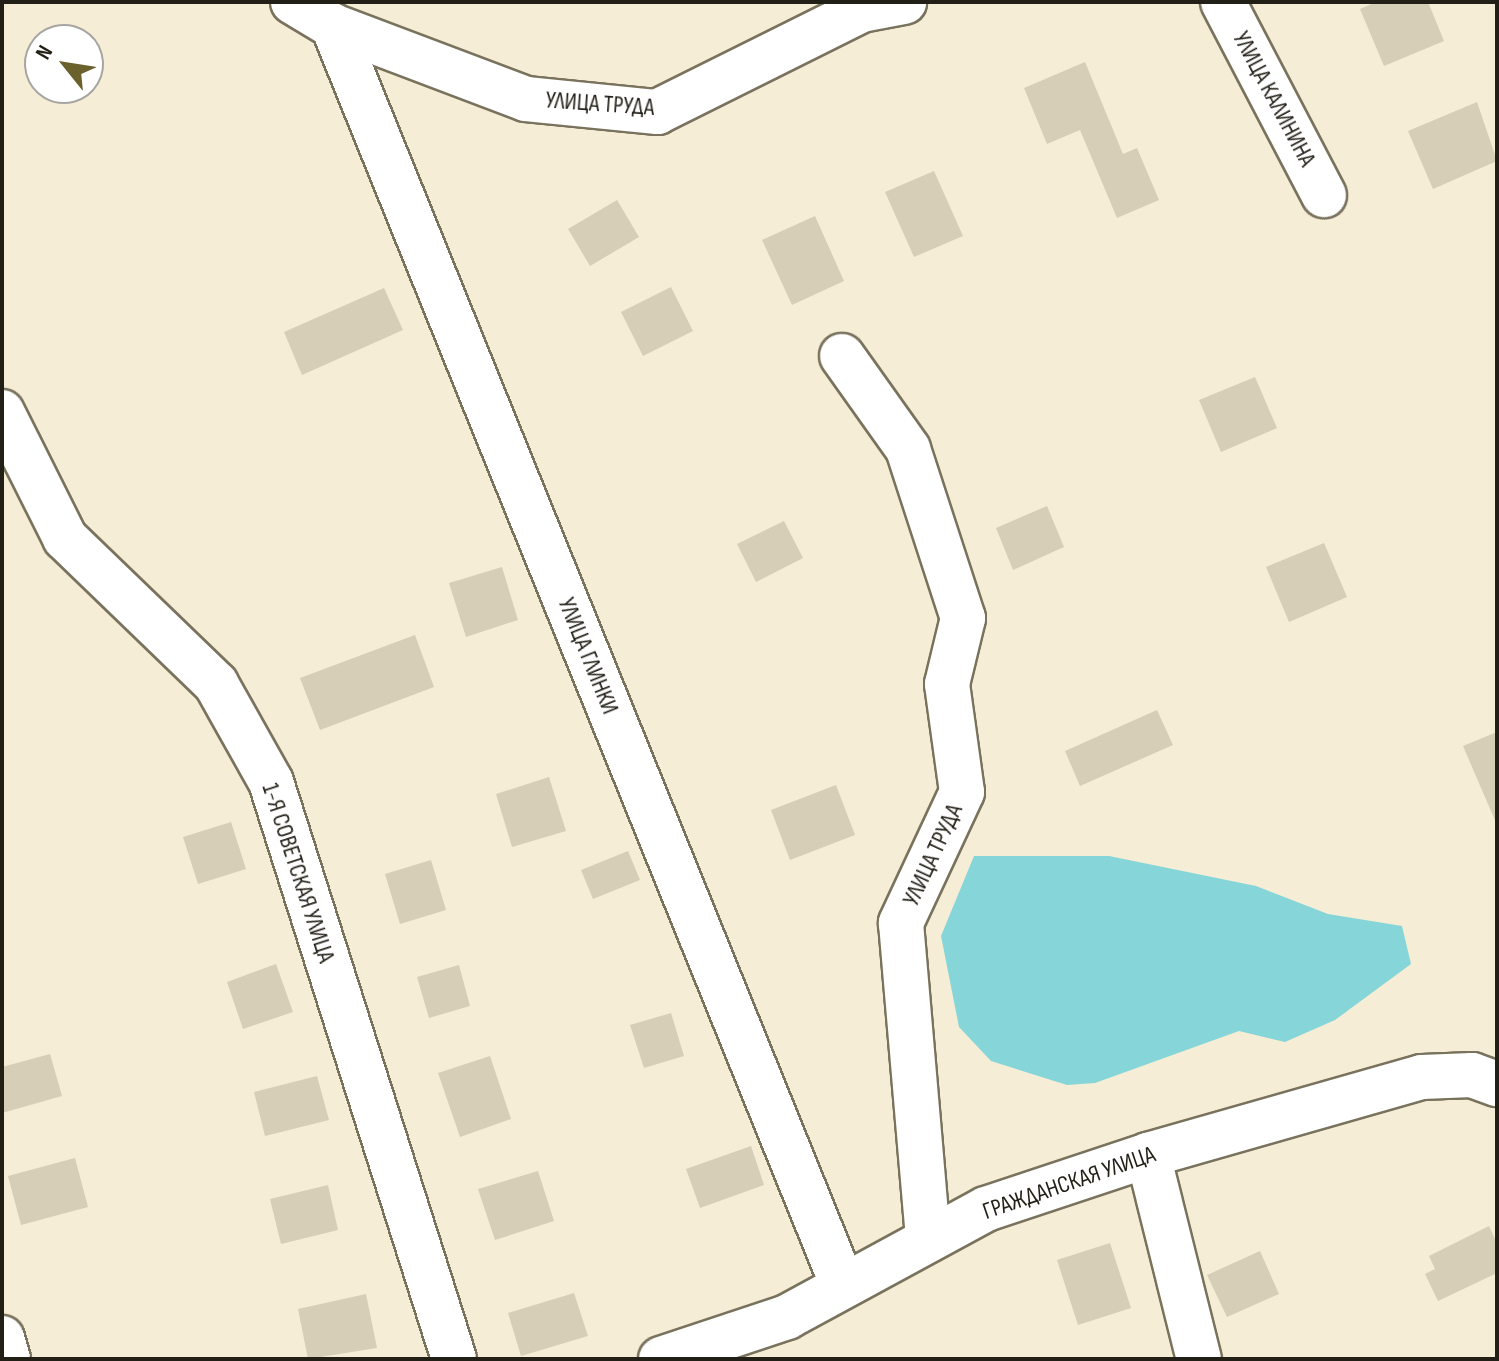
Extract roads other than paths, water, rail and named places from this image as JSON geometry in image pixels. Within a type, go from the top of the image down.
[{"type":"street","name":"УЛИЦА ТРУДА","points":[[293,2],[333,26],[526,99],[657,112],[862,10],[904,2]]},
{"type":"street","name":"УЛИЦА КАЛИНИНА","points":[[1223,2],[1324,195]]},
{"type":"street","name":"УЛИЦА ГЛИНКИ","points":[[333,26],[843,1286]]},
{"type":"street","name":"УЛИЦА ТРУДА","points":[[842,356],[908,449],[963,618],[947,684],[962,792],[901,923],[928,1240]]},
{"type":"street","name":"1-Я СОВЕТСКАЯ УЛИЦА","points":[[2,412],[65,538],[216,684],[271,782],[454,1359]]},
{"type":"street","name":"ГРАЖДАНСКАЯ УЛИЦА","points":[[661,1359],[787,1317],[986,1209],[1148,1155],[1422,1077],[1472,1075],[1497,1084]]},
{"type":"street","points":[[1148,1155],[1199,1359]]},
{"type":"street","points":[[2,1338],[8,1359]]},
{"type":"water","points":[[974,856],[1109,856],[1256,886],[1328,914],[1402,926],[1411,964],[1335,1020],[1285,1042],[1239,1031],[1095,1083],[1067,1085],[991,1061],[959,1027],[941,936]]}]
